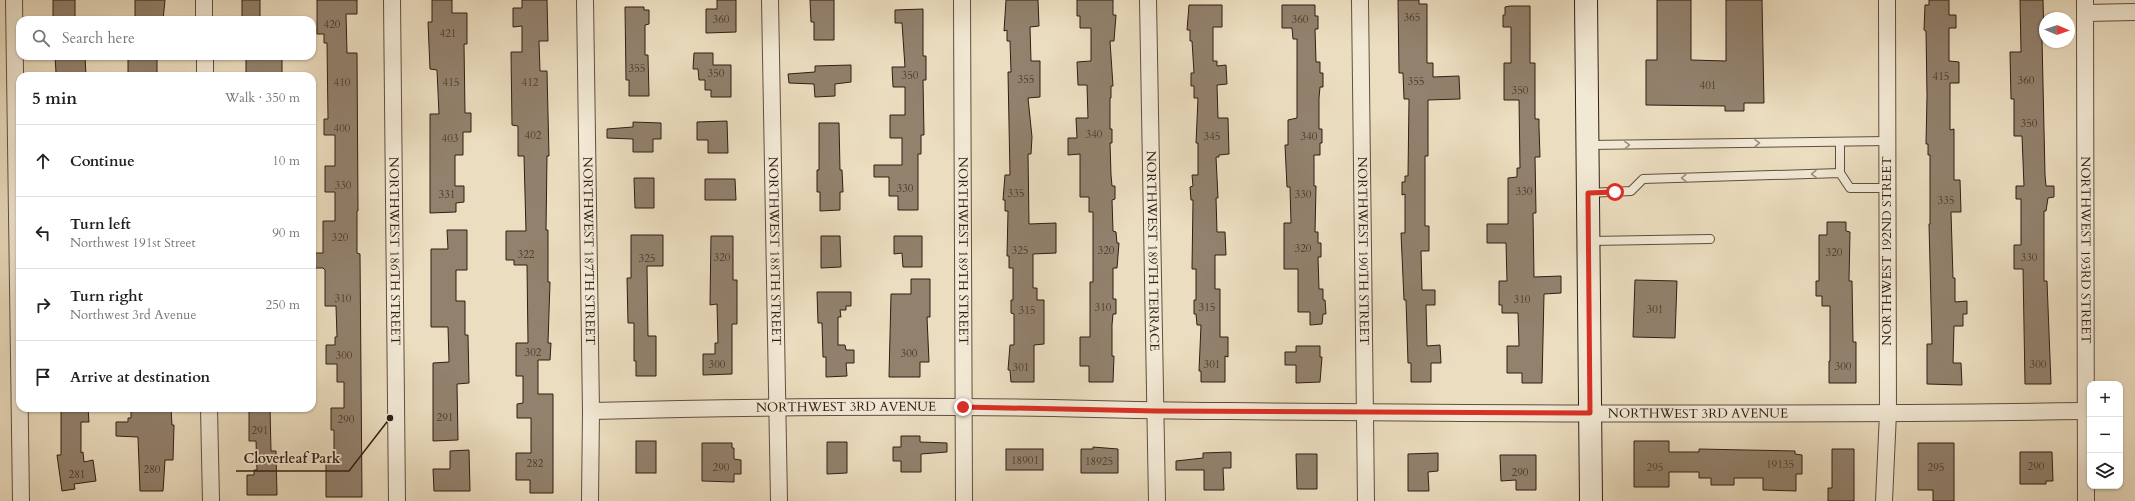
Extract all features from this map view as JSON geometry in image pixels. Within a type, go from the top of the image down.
[{"type":"street","points":[[14,0],[16,143]]},
{"type":"street","points":[[204,0],[204,16]]},
{"type":"street","name":"NORTHWEST 186TH STREET","points":[[392,0],[396,501]]},
{"type":"street","name":"NORTHWEST 187TH STREET","points":[[586,0],[591,411],[590,501]]},
{"type":"street","name":"NORTHWEST 188TH STREET","points":[[770,0],[779,501]]},
{"type":"street","name":"NORTHWEST 189TH STREET","points":[[962,0],[964,501]]},
{"type":"street","name":"NORTHWEST 189TH TERRACE","points":[[1148,0],[1157,501]]},
{"type":"street","name":"NORTHWEST 190TH STREET","points":[[1360,0],[1366,501]]},
{"type":"street","points":[[1586,0],[1591,501]]},
{"type":"street","name":"NORTHWEST 192ND STREET","points":[[1884,501],[1888,413],[1887,0]]},
{"type":"street","points":[[2085,6],[2135,12]]},
{"type":"street","name":"NORTHWEST 193RD STREET","points":[[2085,6],[2086,501]]},
{"type":"street","points":[[205,60],[205,72]]},
{"type":"street","name":"NORTHWEST 3RD AVENUE","points":[[591,411],[777,407],[963,407],[1156,411],[1590,413],[1888,413],[2086,411]]},
{"type":"street","points":[[20,412],[21,501]]},
{"type":"street","points":[[209,412],[211,501]]},
{"type":"lane","points":[[1840,142],[1840,173],[1850,188],[1887,188]]},
{"type":"lane","points":[[1588,145],[1887,142]]},
{"type":"lane","points":[[1588,193],[1631,191],[1643,179],[1840,173]]},
{"type":"lane","points":[[1589,240],[1710,239]]},
{"type":"building","points":[[53,0],[75,0],[75,16],[53,16]]},
{"type":"building","points":[[135,0],[165,0],[163,16],[135,16]]},
{"type":"building","points":[[242,0],[260,0],[260,16],[242,16]]},
{"type":"building","points":[[317,0],[357,0],[357,14],[346,14],[347,53],[357,53],[357,253],[360,254],[362,497],[326,497],[326,464],[334,464],[334,430],[331,430],[331,408],[344,408],[344,382],[337,382],[337,364],[326,364],[326,345],[335,345],[335,337],[337,337],[336,306],[325,306],[325,270],[323,268],[316,268],[316,253],[323,253],[323,221],[335,221],[335,192],[325,192],[325,166],[335,166],[335,135],[324,135],[324,119],[328,119],[327,43],[324,43],[324,34],[317,34]]},
{"type":"building","points":[[432,0],[452,0],[452,13],[467,13],[467,44],[464,44],[465,113],[471,113],[471,132],[463,132],[463,155],[455,155],[455,186],[464,186],[464,202],[456,203],[456,212],[430,213],[430,114],[439,114],[437,70],[430,69],[428,22],[432,22]]},
{"type":"building","points":[[522,0],[547,0],[548,41],[539,41],[540,71],[547,71],[549,156],[547,156],[546,230],[548,230],[548,282],[550,282],[548,343],[551,343],[550,360],[538,360],[538,394],[553,394],[553,493],[530,493],[530,480],[516,480],[516,453],[531,453],[531,418],[517,418],[517,404],[523,403],[523,376],[516,376],[516,343],[528,343],[527,265],[514,265],[514,260],[506,260],[506,231],[526,231],[524,156],[518,156],[518,126],[512,125],[511,52],[522,52],[522,26],[513,27],[513,8],[522,8]]},
{"type":"building","points":[[717,0],[736,0],[736,32],[706,33],[706,9],[717,9]]},
{"type":"building","points":[[810,0],[834,0],[834,40],[814,40],[814,22],[811,22]]},
{"type":"building","points":[[1006,0],[1038,0],[1039,26],[1030,27],[1031,61],[1040,61],[1040,97],[1028,98],[1032,137],[1031,154],[1028,154],[1029,224],[1056,223],[1056,253],[1033,254],[1033,288],[1037,288],[1037,300],[1044,300],[1044,344],[1034,345],[1034,382],[1011,382],[1010,370],[1008,370],[1010,345],[1014,345],[1014,314],[1011,313],[1011,300],[1013,300],[1013,268],[1009,268],[1009,256],[1007,256],[1008,211],[1005,211],[1005,200],[1003,200],[1005,175],[1010,175],[1008,72],[1011,72],[1010,41],[1007,41],[1007,30],[1004,31]]},
{"type":"building","points":[[1077,0],[1113,0],[1113,15],[1116,15],[1114,41],[1110,41],[1113,86],[1111,86],[1110,98],[1110,129],[1112,129],[1112,143],[1110,143],[1111,175],[1112,186],[1115,186],[1115,199],[1112,200],[1113,231],[1116,232],[1117,243],[1119,243],[1117,268],[1113,268],[1113,299],[1116,299],[1116,314],[1113,314],[1112,325],[1112,356],[1114,356],[1113,382],[1089,382],[1089,366],[1080,366],[1080,337],[1090,337],[1090,282],[1093,282],[1093,212],[1089,212],[1089,197],[1080,197],[1080,154],[1068,155],[1068,138],[1077,138],[1076,118],[1088,118],[1087,85],[1078,85],[1077,62],[1091,61],[1091,28],[1080,28],[1080,16],[1077,16]]},
{"type":"building","points":[[1398,0],[1419,0],[1419,4],[1427,4],[1427,63],[1433,63],[1433,77],[1459,76],[1460,99],[1428,100],[1428,156],[1425,156],[1425,226],[1429,226],[1429,251],[1421,251],[1422,290],[1435,290],[1435,305],[1426,305],[1427,346],[1440,345],[1441,363],[1431,363],[1431,382],[1411,382],[1411,363],[1408,363],[1406,300],[1404,300],[1401,233],[1405,233],[1405,194],[1402,195],[1402,182],[1405,182],[1405,176],[1408,176],[1409,99],[1404,99],[1403,73],[1399,73]]},
{"type":"building","points":[[1657,0],[1691,0],[1691,60],[1726,61],[1726,0],[1762,0],[1764,103],[1744,103],[1744,111],[1725,111],[1725,106],[1646,105],[1646,60],[1657,60]]},
{"type":"building","points":[[1929,0],[1949,0],[1949,15],[1956,15],[1956,28],[1949,28],[1949,61],[1959,62],[1959,83],[1950,83],[1950,130],[1954,129],[1954,180],[1960,180],[1961,212],[1951,212],[1953,278],[1955,278],[1955,302],[1967,301],[1967,314],[1963,314],[1963,326],[1954,326],[1953,363],[1961,363],[1962,385],[1927,384],[1927,344],[1932,344],[1929,224],[1930,155],[1928,155],[1928,144],[1926,144],[1926,31],[1924,30],[1925,5],[1929,5]]},
{"type":"building","points":[[2020,0],[2043,0],[2043,12],[2039,12],[2039,48],[2042,48],[2045,175],[2046,186],[2054,186],[2054,197],[2048,198],[2046,211],[2044,211],[2044,281],[2047,281],[2051,384],[2025,384],[2023,269],[2014,269],[2014,245],[2021,245],[2021,199],[2016,199],[2016,186],[2024,186],[2022,136],[2014,136],[2014,99],[2011,99],[2010,52],[2021,52]]},
{"type":"building","points":[[1189,5],[1222,5],[1222,27],[1213,27],[1213,61],[1217,61],[1217,66],[1226,65],[1227,84],[1217,85],[1218,118],[1228,118],[1229,154],[1219,155],[1219,157],[1216,157],[1218,198],[1216,198],[1217,232],[1225,232],[1226,255],[1215,255],[1215,289],[1220,289],[1220,337],[1228,337],[1228,357],[1225,356],[1225,382],[1201,382],[1201,371],[1199,371],[1201,325],[1197,325],[1196,314],[1194,314],[1194,300],[1196,300],[1196,269],[1192,269],[1193,200],[1191,200],[1190,187],[1193,186],[1192,175],[1198,175],[1198,143],[1196,143],[1198,98],[1194,98],[1194,86],[1191,86],[1191,73],[1194,73],[1192,41],[1190,41],[1190,30],[1187,30]]},
{"type":"building","points":[[1282,5],[1315,5],[1315,16],[1318,16],[1318,29],[1315,29],[1316,62],[1320,62],[1320,73],[1323,73],[1323,87],[1320,87],[1319,98],[1319,129],[1322,129],[1322,143],[1320,143],[1320,155],[1314,155],[1314,186],[1316,186],[1315,232],[1318,232],[1318,243],[1321,243],[1321,257],[1318,257],[1319,289],[1323,289],[1323,300],[1325,300],[1326,314],[1323,314],[1322,324],[1310,325],[1310,312],[1298,312],[1298,269],[1284,269],[1284,223],[1291,223],[1290,187],[1287,187],[1285,145],[1288,145],[1288,120],[1297,118],[1297,39],[1293,39],[1292,28],[1282,28]]},
{"type":"building","points":[[1530,6],[1530,63],[1535,63],[1535,119],[1539,119],[1540,157],[1535,157],[1536,213],[1533,213],[1534,277],[1561,276],[1561,293],[1544,294],[1542,383],[1522,383],[1522,373],[1507,373],[1507,346],[1519,346],[1518,313],[1502,313],[1502,305],[1499,305],[1499,281],[1507,281],[1506,243],[1487,243],[1487,224],[1508,224],[1508,178],[1517,177],[1517,168],[1520,168],[1519,100],[1504,100],[1504,63],[1511,63],[1511,27],[1503,27],[1503,15],[1505,15],[1505,7]]},
{"type":"building","points":[[625,7],[644,7],[644,10],[649,10],[649,24],[645,25],[645,55],[648,55],[649,96],[629,96],[629,80],[626,80]]},
{"type":"building","points":[[923,9],[923,56],[926,56],[926,80],[923,80],[924,135],[921,135],[921,154],[918,154],[918,210],[898,210],[898,196],[889,196],[889,177],[874,177],[874,165],[902,165],[902,138],[890,138],[890,115],[905,115],[905,87],[893,87],[892,67],[905,67],[902,23],[895,23],[895,10]]},
{"type":"building","points":[[694,53],[713,53],[713,65],[731,65],[731,97],[711,97],[711,90],[705,90],[705,80],[699,80],[698,69],[693,69]]},
{"type":"building","points":[[55,60],[85,60],[86,72],[56,72]]},
{"type":"building","points":[[128,60],[157,60],[157,72],[128,72]]},
{"type":"building","points":[[246,60],[282,60],[282,72],[246,72]]},
{"type":"building","points":[[851,65],[851,82],[835,84],[835,96],[815,97],[814,84],[789,83],[788,74],[815,72],[815,66]]},
{"type":"building","points":[[727,121],[728,153],[708,153],[708,140],[697,140],[697,122]]},
{"type":"building","points":[[633,122],[661,123],[661,139],[653,139],[653,152],[633,152],[633,139],[607,138],[607,129],[633,127]]},
{"type":"building","points":[[819,123],[839,123],[840,170],[842,170],[843,192],[840,192],[840,210],[820,211],[820,192],[817,192],[817,170],[819,170]]},
{"type":"building","points":[[634,178],[654,178],[654,208],[635,208]]},
{"type":"building","points":[[705,179],[735,179],[736,200],[705,200]]},
{"type":"building","points":[[1827,222],[1846,222],[1846,231],[1850,232],[1849,281],[1852,281],[1853,342],[1856,342],[1856,383],[1829,383],[1830,306],[1822,306],[1822,296],[1816,296],[1816,281],[1819,281],[1819,235],[1827,235]]},
{"type":"building","points":[[447,230],[467,230],[467,270],[456,270],[456,301],[465,301],[465,335],[468,335],[469,383],[457,384],[458,440],[433,441],[433,363],[449,362],[448,327],[431,327],[431,249],[448,249]]},
{"type":"building","points":[[631,235],[663,235],[663,266],[647,266],[648,336],[656,336],[656,376],[636,376],[636,361],[634,361],[634,323],[628,323],[627,278],[631,278]]},
{"type":"building","points":[[711,236],[733,236],[733,280],[737,280],[737,324],[732,324],[732,374],[703,375],[703,354],[715,354],[715,343],[718,343],[717,304],[710,305]]},
{"type":"building","points":[[821,236],[840,236],[841,267],[821,268]]},
{"type":"building","points":[[894,236],[922,236],[922,267],[903,267],[902,253],[894,254]]},
{"type":"building","points":[[911,279],[930,279],[930,317],[927,317],[929,362],[920,362],[920,377],[889,377],[891,294],[911,294]]},
{"type":"building","points":[[1635,280],[1677,281],[1675,338],[1633,337]]},
{"type":"building","points":[[817,292],[851,292],[851,306],[846,306],[846,310],[840,310],[841,317],[838,317],[838,345],[845,345],[846,350],[854,350],[854,363],[846,363],[847,376],[826,377],[826,357],[823,357],[822,323],[818,323]]},
{"type":"building","points":[[1296,346],[1320,346],[1320,357],[1322,357],[1320,382],[1296,383],[1296,365],[1285,365],[1285,352],[1296,352]]},
{"type":"building","points":[[61,412],[88,412],[89,422],[81,422],[81,453],[83,452],[84,462],[93,460],[96,481],[74,484],[75,489],[62,491],[57,455],[61,455]]},
{"type":"building","points":[[131,412],[171,412],[172,425],[174,425],[173,460],[165,460],[163,491],[140,491],[138,437],[116,436],[116,422],[128,422],[128,418],[131,418]]},
{"type":"building","points":[[249,412],[270,412],[271,451],[276,451],[277,495],[247,495],[247,475],[254,475],[254,470],[257,470],[256,441],[249,441]]},
{"type":"building","points":[[901,436],[920,436],[920,442],[947,443],[947,452],[921,454],[921,472],[901,472],[901,461],[893,461],[893,447],[901,447]]},
{"type":"building","points":[[636,441],[656,441],[656,473],[636,473]]},
{"type":"building","points":[[1634,441],[1669,441],[1669,452],[1699,452],[1699,449],[1795,451],[1795,454],[1802,455],[1802,474],[1796,474],[1796,491],[1763,490],[1763,478],[1734,478],[1734,485],[1711,485],[1711,478],[1699,478],[1699,472],[1669,472],[1669,487],[1634,487]]},
{"type":"building","points":[[827,442],[847,442],[847,473],[827,474]]},
{"type":"building","points":[[702,443],[732,443],[732,448],[734,448],[734,459],[741,460],[741,474],[734,474],[734,482],[702,481]]},
{"type":"building","points":[[1918,443],[1954,443],[1954,501],[1933,501],[1933,490],[1918,490]]},
{"type":"building","points":[[1093,447],[1118,449],[1118,473],[1081,473],[1081,449],[1093,449]]},
{"type":"building","points":[[1006,449],[1043,449],[1043,470],[1006,470]]},
{"type":"building","points":[[1832,449],[1854,449],[1854,501],[1828,501],[1828,488],[1832,488]]},
{"type":"building","points":[[469,450],[470,491],[434,491],[433,469],[450,469],[450,451]]},
{"type":"building","points":[[1231,452],[1231,468],[1223,468],[1224,490],[1204,490],[1204,470],[1176,470],[1176,461],[1203,458],[1203,453]]},
{"type":"building","points":[[2020,452],[2052,452],[2053,481],[2046,481],[2046,484],[2020,484]]},
{"type":"building","points":[[1438,453],[1438,471],[1428,472],[1429,491],[1408,491],[1408,454]]},
{"type":"building","points":[[1296,454],[1317,454],[1317,489],[1297,489]]},
{"type":"building","points":[[1500,455],[1536,455],[1536,490],[1516,490],[1516,480],[1501,481]]},
{"type":"place","name":"Cloverleaf Park","points":[[390,418]]},
{"type":"route","points":[[963,407],[1156,411],[1590,413],[1588,193],[1615,192]]}]
